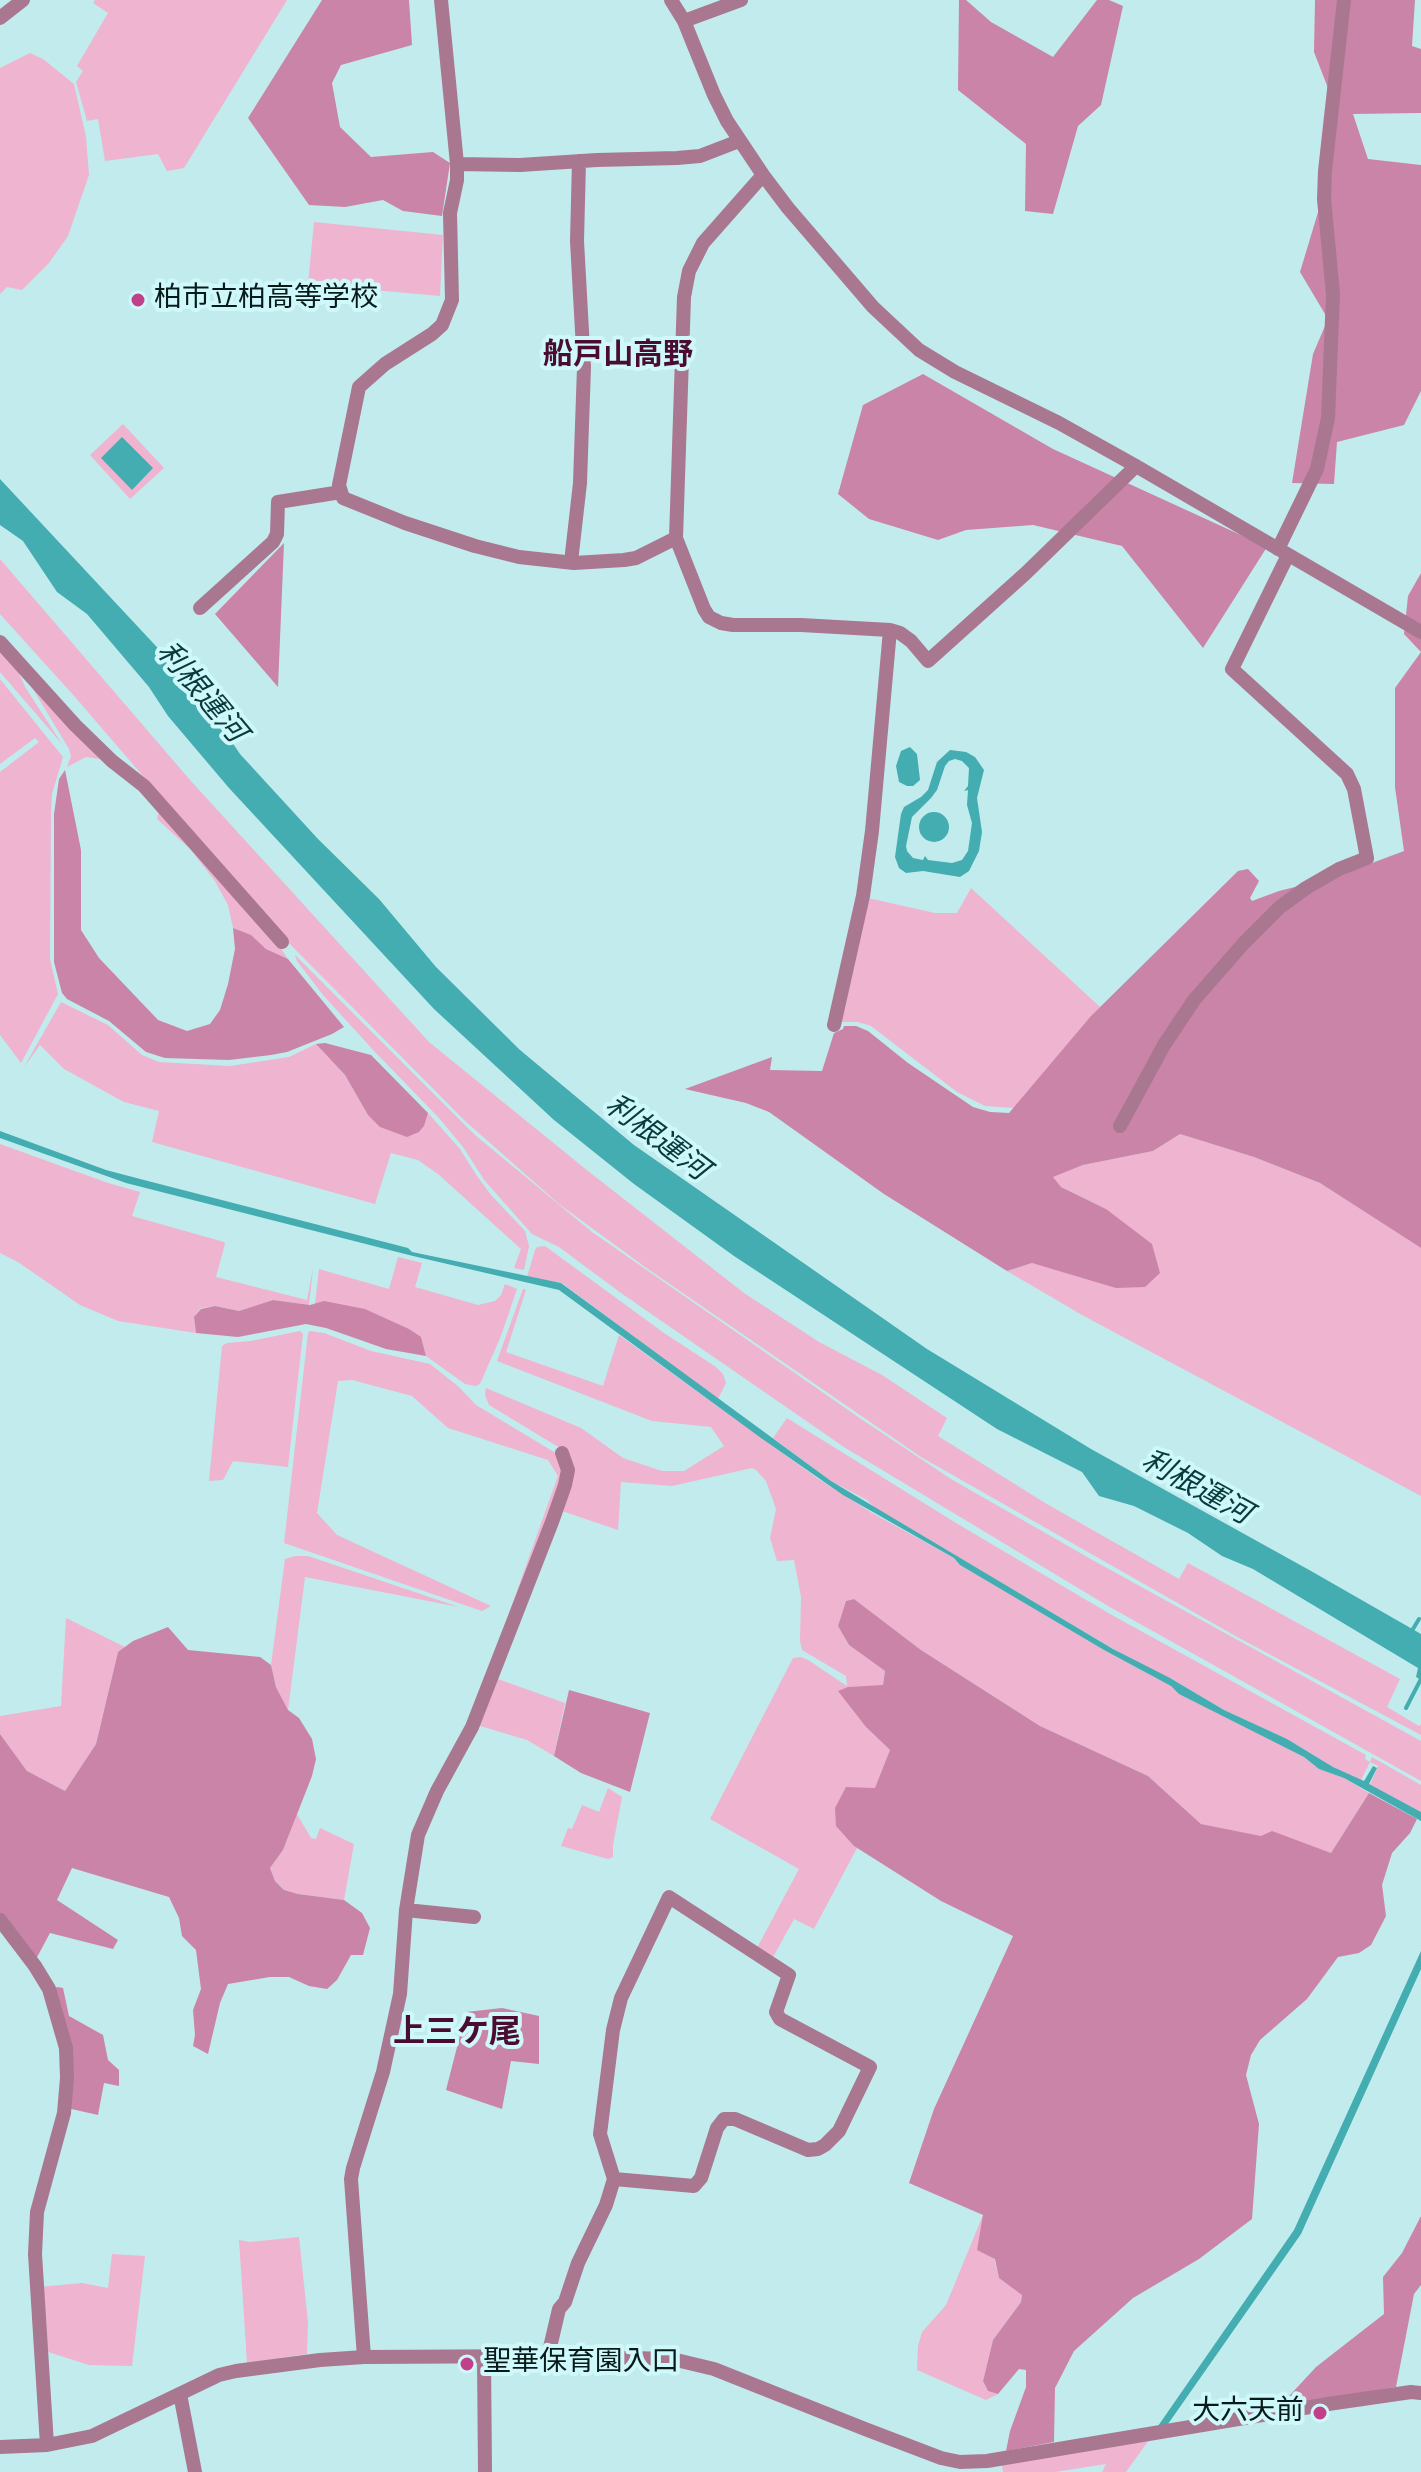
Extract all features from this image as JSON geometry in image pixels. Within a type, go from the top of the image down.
[{"type":"street","points":[[0,18],[23,0]]},
{"type":"street","points":[[441,0],[457,164],[450,213],[453,291],[442,325],[385,364],[359,387],[339,485],[343,498],[475,546],[519,557],[571,562],[636,558],[676,538]]},
{"type":"street","points":[[671,0],[684,21],[714,95],[739,141],[763,175],[873,307],[919,350],[955,372],[1059,423],[1136,466],[1421,632]]},
{"type":"street","points":[[684,21],[741,0]]},
{"type":"street","points":[[1120,1126],[1164,1045],[1194,1000],[1243,944],[1280,907],[1306,888],[1339,869],[1367,858],[1354,789],[1347,774],[1232,669],[1317,469],[1328,418],[1333,294],[1324,199],[1325,171],[1344,0]]},
{"type":"street","points":[[457,164],[520,165],[677,158],[700,156],[739,141]]},
{"type":"street","points":[[571,562],[580,483],[584,367],[577,241],[579,161]]},
{"type":"street","points":[[763,175],[703,243],[686,283],[676,538],[709,617],[721,623],[890,630],[911,641],[928,661],[1026,573],[1136,466]]},
{"type":"street","points":[[200,608],[273,542],[277,534],[278,502],[341,492]]},
{"type":"street","points":[[834,1025],[863,896],[890,630]]},
{"type":"street","points":[[0,642],[75,725],[112,761],[144,786],[282,942]]},
{"type":"street","points":[[364,2357],[351,2179],[383,2072],[400,1994],[406,1910],[418,1835],[437,1791],[472,1727],[552,1522],[568,1470],[562,1453]]},
{"type":"street","points":[[548,2356],[559,2309],[565,2302],[614,2179],[600,2134],[613,2030],[621,1998],[669,1897],[789,1975],[776,2012],[780,2019],[870,2067],[839,2131],[818,2149],[808,2150],[735,2119],[724,2119],[717,2128],[701,2178],[694,2186],[614,2179]]},
{"type":"street","points":[[406,1910],[474,1917]]},
{"type":"street","points":[[0,1920],[49,1989],[66,2048],[64,2113],[37,2212],[35,2254],[47,2445]]},
{"type":"street","points":[[0,2447],[47,2445],[92,2436],[219,2375],[284,2364],[364,2357],[548,2356],[690,2362],[739,2378],[941,2458],[960,2462],[998,2459],[1328,2404],[1421,2393]]},
{"type":"street","points":[[484,2357],[485,2472]]},
{"type":"street","points":[[180,2394],[195,2472]]},
{"type":"shaded area","points":[[95,0],[287,0],[184,168],[167,171],[158,154],[105,161],[98,119],[87,121],[76,82],[83,71],[77,66],[108,13],[93,3]]},
{"type":"shaded area","points":[[322,0],[409,0],[412,45],[341,65],[332,83],[340,127],[371,157],[433,152],[450,163],[442,216],[403,211],[383,200],[345,207],[309,205],[248,118]]},
{"type":"shaded area","points":[[959,0],[966,0],[991,22],[1053,57],[1097,0],[1109,0],[1123,6],[1101,105],[1078,126],[1053,214],[1025,211],[1026,144],[958,90]]},
{"type":"shaded area","points":[[1315,0],[1415,0],[1412,46],[1421,49],[1421,113],[1353,114],[1368,159],[1421,165],[1421,391],[1404,425],[1337,442],[1334,484],[1292,483],[1313,354],[1328,319],[1300,272],[1319,209],[1328,88],[1314,52]]},
{"type":"shaded area","points":[[30,53],[43,59],[74,84],[86,137],[89,175],[68,236],[49,263],[22,290],[7,287],[0,294],[0,68]]},
{"type":"shaded area","points":[[314,222],[443,235],[440,296],[308,284]]},
{"type":"shaded area","points":[[923,374],[1053,449],[1267,547],[1203,648],[1122,546],[1033,525],[966,530],[938,540],[869,519],[838,494],[863,405]]},
{"type":"shaded area","points":[[123,424],[164,468],[130,499],[90,455]]},
{"type":"shaded area","points":[[284,543],[278,687],[215,614]]},
{"type":"shaded area","points":[[0,559],[190,780],[429,1042],[744,1293],[819,1342],[882,1375],[947,1418],[938,1436],[1045,1503],[1179,1579],[1188,1563],[1400,1679],[1387,1707],[1419,1726],[1421,1724],[1421,1735],[1239,1638],[921,1457],[559,1204],[464,1120],[273,927],[0,614]]},
{"type":"shaded area","points":[[1421,573],[1421,652],[1404,634],[1408,596]]},
{"type":"shaded area","points":[[0,646],[16,666],[25,687],[62,744],[0,672]]},
{"type":"shaded area","points":[[1421,652],[1421,1248],[1320,1183],[1254,1157],[1180,1134],[1153,1151],[1083,1165],[1053,1177],[1061,1187],[1106,1209],[1152,1244],[1160,1273],[1145,1287],[1116,1288],[1032,1263],[1007,1271],[884,1194],[769,1112],[746,1103],[685,1089],[772,1057],[770,1070],[822,1071],[834,1033],[844,1026],[856,1026],[868,1031],[908,1063],[973,1107],[1009,1113],[1091,1016],[1238,871],[1248,869],[1259,881],[1250,898],[1252,901],[1335,877],[1404,851],[1395,787],[1395,688]]},
{"type":"shaded area","points":[[24,674],[100,759],[86,757],[67,767],[71,756],[69,749]]},
{"type":"shaded area","points":[[0,679],[63,757],[52,794],[51,814],[50,959],[58,994],[21,1063],[0,1035],[0,772],[39,742],[35,738],[0,764]]},
{"type":"shaded area","points":[[65,770],[81,850],[81,930],[99,958],[158,1020],[187,1031],[210,1024],[220,1010],[228,984],[235,949],[233,928],[251,935],[266,949],[288,959],[344,1027],[287,1052],[271,1055],[229,1060],[165,1058],[146,1052],[109,1021],[67,999],[62,993],[54,962],[54,814],[59,779]]},
{"type":"shaded area","points":[[159,810],[276,941],[288,959],[233,928],[228,905],[215,881],[190,849],[157,819]]},
{"type":"shaded area","points":[[971,888],[1100,1007],[1014,1108],[985,1106],[957,1092],[871,1026],[839,1022],[868,898],[935,913],[957,913]]},
{"type":"shaded area","points":[[295,955],[475,1135],[592,1232],[951,1479],[1421,1741],[1421,1781],[1108,1606],[844,1447],[559,1247],[532,1234],[485,1181],[439,1118],[323,995]]},
{"type":"shaded area","points":[[61,1002],[108,1025],[142,1055],[159,1062],[230,1066],[289,1057],[316,1044],[345,1075],[368,1115],[419,1132],[428,1113],[460,1149],[491,1195],[525,1231],[529,1246],[524,1270],[514,1268],[521,1249],[438,1174],[418,1160],[391,1153],[375,1204],[152,1142],[159,1111],[124,1102],[64,1069],[40,1045],[24,1067]]},
{"type":"shaded area","points":[[325,1043],[371,1055],[428,1113],[419,1132],[407,1137],[380,1127],[368,1115],[345,1075],[316,1044]]},
{"type":"shaded area","points":[[1180,1134],[1254,1157],[1320,1183],[1421,1248],[1421,1496],[1082,1315],[1007,1271],[1032,1263],[1072,1273],[1106,1209],[1061,1187],[1052,1177],[1083,1165],[1153,1151]]},
{"type":"shaded area","points":[[0,1144],[140,1192],[132,1216],[224,1242],[216,1277],[307,1300],[313,1268],[309,1305],[273,1300],[239,1311],[215,1306],[201,1308],[194,1317],[196,1333],[118,1321],[80,1305],[0,1253]]},
{"type":"shaded area","points":[[545,1246],[716,1367],[726,1383],[718,1399],[562,1283],[527,1277],[535,1250]]},
{"type":"shaded area","points":[[398,1257],[422,1263],[415,1287],[478,1305],[495,1301],[505,1284],[517,1289],[480,1384],[465,1384],[426,1356],[421,1337],[315,1304],[319,1269],[389,1289]]},
{"type":"shaded area","points":[[523,1289],[526,1290],[506,1352],[603,1386],[619,1335],[817,1478],[872,1513],[954,1558],[960,1565],[1180,1694],[1369,1793],[1331,1853],[1201,1824],[1148,1776],[1040,1726],[921,1650],[854,1599],[846,1601],[838,1626],[849,1645],[885,1671],[883,1686],[849,1687],[866,1727],[890,1750],[854,1846],[857,1848],[814,1929],[794,1919],[772,1959],[757,1948],[799,1869],[710,1819],[793,1658],[808,1660],[847,1686],[846,1676],[802,1650],[801,1597],[794,1560],[777,1561],[770,1538],[776,1509],[766,1481],[756,1470],[752,1468],[672,1486],[621,1482],[618,1530],[559,1510],[565,1451],[489,1405],[486,1388],[581,1428],[623,1458],[662,1471],[684,1471],[724,1446],[711,1427],[652,1421],[497,1361]]},
{"type":"shaded area","points":[[273,1300],[310,1305],[324,1301],[365,1309],[421,1337],[426,1356],[386,1349],[306,1324],[238,1337],[196,1333],[194,1317],[201,1309],[215,1306],[239,1311]]},
{"type":"shaded area","points":[[300,1331],[303,1334],[288,1467],[233,1461],[223,1480],[209,1481],[222,1346]]},
{"type":"shaded area","points":[[310,1331],[324,1333],[371,1351],[430,1364],[476,1405],[559,1455],[564,1472],[513,1613],[509,1613],[558,1476],[548,1460],[448,1428],[412,1396],[352,1380],[338,1381],[317,1513],[337,1535],[491,1606],[482,1611],[284,1543]]},
{"type":"shaded area","points":[[787,1418],[1110,1614],[1366,1755],[1365,1759],[1370,1762],[1361,1780],[1132,1660],[831,1481],[773,1438]]},
{"type":"shaded area","points":[[308,1556],[459,1607],[305,1577],[288,1710],[276,1687],[271,1665],[285,1559]]},
{"type":"shaded area","points":[[854,1599],[921,1650],[1040,1726],[1148,1776],[1201,1824],[1261,1836],[1272,1831],[1331,1853],[1369,1793],[1417,1819],[1410,1833],[1392,1853],[1382,1885],[1386,1916],[1371,1945],[1359,1953],[1338,1957],[1307,1999],[1260,2040],[1251,2055],[1246,2075],[1259,2124],[1252,2219],[1199,2259],[1133,2298],[1074,2351],[1055,2388],[1054,2442],[1006,2451],[1026,2387],[1026,2370],[1019,2369],[998,2394],[988,2391],[983,2381],[993,2340],[1021,2302],[1022,2295],[999,2278],[995,2259],[977,2250],[983,2215],[909,2183],[934,2109],[1013,1936],[941,1901],[854,1846],[836,1826],[835,1808],[846,1787],[875,1788],[890,1750],[866,1727],[838,1691],[848,1687],[883,1685],[885,1671],[849,1645],[838,1626],[846,1601]]},
{"type":"shaded area","points":[[66,1618],[125,1647],[118,1652],[96,1744],[65,1791],[27,1771],[0,1734],[0,1716],[61,1706]]},
{"type":"shaded area","points":[[168,1627],[188,1650],[260,1657],[271,1665],[276,1687],[288,1710],[299,1718],[312,1739],[316,1759],[283,1850],[270,1868],[275,1881],[284,1890],[344,1900],[362,1913],[370,1928],[363,1955],[351,1955],[337,1980],[327,1989],[309,1986],[289,1977],[228,1984],[220,2003],[208,2054],[193,2046],[193,2010],[201,1989],[196,1950],[182,1936],[179,1918],[169,1897],[72,1868],[57,1900],[118,1940],[113,1949],[50,1933],[35,1961],[0,1917],[0,1734],[27,1771],[65,1791],[96,1744],[118,1652],[133,1641]]},
{"type":"shaded area","points":[[495,1678],[565,1703],[554,1756],[527,1740],[477,1725]]},
{"type":"shaded area","points":[[569,1690],[650,1713],[630,1792],[581,1773],[554,1756]]},
{"type":"shaded area","points":[[1372,1757],[1421,1785],[1421,1812],[1370,1785],[1378,1766],[1370,1762]]},
{"type":"shaded area","points":[[608,1788],[622,1797],[613,1857],[608,1859],[561,1846],[582,1805],[599,1812]]},
{"type":"shaded area","points":[[297,1814],[311,1838],[316,1839],[320,1828],[354,1844],[344,1900],[298,1894],[284,1890],[275,1881],[270,1868],[283,1850]]},
{"type":"shaded area","points":[[63,1988],[69,2016],[103,2035],[108,2060],[119,2070],[119,2086],[104,2083],[98,2115],[67,2108],[52,1990]]},
{"type":"shaded area","points":[[502,2008],[539,2016],[539,2064],[511,2061],[502,2109],[446,2090],[466,2012]]},
{"type":"shaded area","points":[[983,2215],[999,2278],[1022,2294],[1021,2302],[993,2340],[983,2381],[988,2391],[998,2394],[986,2400],[917,2370],[922,2332],[946,2305]]},
{"type":"shaded area","points":[[1421,2216],[1421,2285],[1414,2294],[1396,2387],[1279,2407],[1316,2367],[1384,2314],[1383,2277],[1402,2253]]},
{"type":"shaded area","points":[[299,2237],[308,2322],[307,2354],[247,2363],[239,2240],[250,2242]]},
{"type":"shaded area","points":[[112,2254],[145,2256],[132,2366],[89,2365],[45,2351],[39,2287],[82,2283],[108,2288]]},
{"type":"shaded area","points":[[1149,2440],[1126,2472],[1102,2472],[1106,2464],[1055,2472],[1003,2472],[1002,2465]]},
{"type":"water","points":[[122,437],[153,468],[132,490],[101,458]]},
{"type":"water","name":"利根運河","points":[[0,479],[196,689],[240,754],[318,839],[379,899],[436,967],[520,1050],[634,1145],[927,1349],[1091,1449],[1421,1634],[1421,1680],[1416,1677],[1418,1668],[1253,1569],[1222,1556],[1188,1533],[1134,1506],[1099,1496],[1082,1472],[997,1429],[734,1256],[634,1184],[554,1120],[434,1009],[229,788],[87,614],[57,592],[23,541],[0,525]]},
{"type":"water","points":[[910,747],[917,754],[920,780],[913,786],[907,786],[899,782],[896,766],[901,751]]},
{"type":"water","points":[[950,750],[966,752],[975,757],[984,770],[977,798],[982,832],[979,851],[969,871],[960,877],[923,871],[906,873],[899,868],[895,857],[904,807],[928,790],[937,762]],"holes":[[[949,761],[962,761],[969,768],[968,786],[964,791],[968,790],[967,805],[972,823],[968,851],[962,860],[952,863],[928,860],[925,856],[923,860],[913,858],[906,846],[912,817],[937,790]]]},
{"type":"water","points":[[934,812],[945,816],[949,827],[945,838],[934,842],[923,838],[919,827],[923,816]]},
{"type":"water","points":[[0,1131],[106,1170],[408,1248],[412,1252],[561,1283],[831,1481],[1113,1649],[1224,1710],[1287,1739],[1333,1767],[1364,1781],[1373,1766],[1377,1768],[1369,1784],[1421,1812],[1421,1821],[1179,1694],[1171,1686],[1104,1650],[960,1565],[954,1558],[843,1495],[559,1290],[126,1183],[0,1138]]},
{"type":"water","points":[[1421,1951],[1421,1969],[1301,2234],[1168,2424],[1158,2426],[1294,2230]]},
{"type":"waterway","points":[[1410,1634],[1419,1619]]},
{"type":"waterway","points":[[1406,1708],[1421,1679]]},
{"type":"place","name":"柏市立柏高等学校","points":[[138,300]]},
{"type":"place","name":"聖華保育園入口","points":[[467,2364]]},
{"type":"place","name":"大六天前","points":[[1320,2413]]},
{"type":"district","name":"船戸山高野","points":[[618,358]]},
{"type":"district","name":"上三ケ尾","points":[[457,2036]]}]
